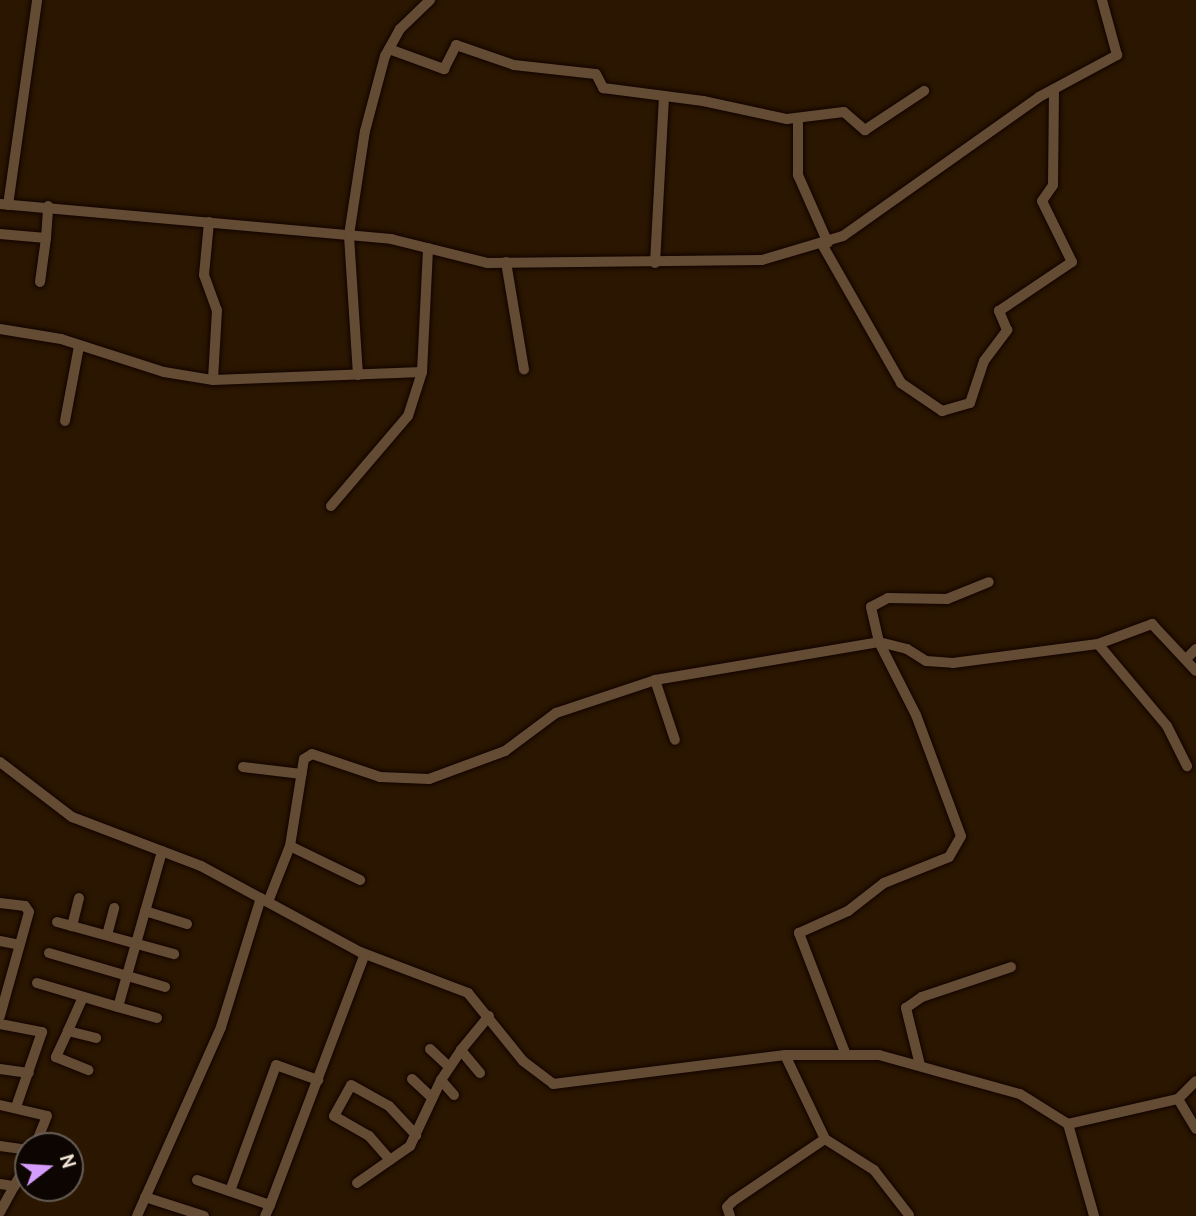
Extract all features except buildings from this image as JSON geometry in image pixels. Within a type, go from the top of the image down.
[{"type":"street","points":[[37,0],[4,204],[349,235],[428,248],[479,262],[655,263],[762,260],[825,245],[1054,89],[1118,53],[1102,0]]},
{"type":"street","points":[[358,374],[349,235],[365,131],[389,49],[430,0]]},
{"type":"street","points":[[389,49],[444,69],[456,45],[514,65],[596,74],[603,88],[798,118],[844,112],[865,130],[924,91]]},
{"type":"street","points":[[798,118],[798,175],[825,245],[901,383],[942,411],[970,403],[984,361],[1007,330],[999,311],[1072,262],[1042,201],[1054,185],[1054,89]]},
{"type":"street","points":[[655,263],[664,96]]},
{"type":"street","points":[[40,282],[48,206]]},
{"type":"street","points":[[209,222],[204,275],[217,310],[213,380]]},
{"type":"street","points":[[0,234],[46,238]]},
{"type":"street","points":[[331,506],[408,416],[422,372],[428,248]]},
{"type":"street","points":[[506,262],[524,369]]},
{"type":"street","points":[[0,329],[79,346],[164,372],[213,380],[422,372]]},
{"type":"street","points":[[65,421],[79,346]]},
{"type":"street","points":[[846,1055],[799,933],[848,911],[884,883],[948,857],[961,836],[912,706],[870,619],[874,602],[947,599],[989,582]]},
{"type":"street","points":[[137,1216],[221,1027],[265,900],[290,846],[304,759],[312,754],[398,780],[441,776],[505,751],[556,713],[655,680],[879,642],[943,664],[1098,644],[1152,624],[1196,671]]},
{"type":"street","points":[[1098,644],[1167,726],[1186,766]]},
{"type":"street","points":[[1186,659],[1196,649]]},
{"type":"street","points":[[655,680],[675,740]]},
{"type":"street","points":[[0,762],[72,817],[162,851],[265,900],[362,953],[455,987],[489,1016],[541,1079],[562,1086],[785,1055],[846,1055],[920,1065],[1020,1094],[1068,1124],[1094,1216]]},
{"type":"street","points":[[243,767],[302,774]]},
{"type":"street","points":[[290,846],[360,880]]},
{"type":"street","points":[[118,1007],[162,851]]},
{"type":"street","points":[[72,926],[79,898]]},
{"type":"street","points":[[0,903],[28,909],[20,945],[4,980],[0,1016]]},
{"type":"street","points":[[107,935],[114,908]]},
{"type":"street","points":[[145,911],[187,924]]},
{"type":"street","points":[[57,922],[174,954]]},
{"type":"street","points":[[0,941],[20,945]]},
{"type":"street","points":[[49,953],[165,987]]},
{"type":"street","points":[[265,1216],[332,1043],[362,953]]},
{"type":"street","points":[[920,1065],[906,1008],[922,997],[1011,967]]},
{"type":"street","points":[[37,983],[157,1018]]},
{"type":"street","points":[[83,997],[56,1057],[89,1070]]},
{"type":"street","points":[[357,1183],[390,1160],[416,1135],[430,1097],[448,1066],[489,1016]]},
{"type":"street","points":[[0,1024],[43,1032],[16,1107]]},
{"type":"street","points":[[68,1031],[96,1038]]},
{"type":"street","points":[[430,1049],[448,1066]]},
{"type":"street","points":[[461,1050],[480,1073]]},
{"type":"street","points":[[785,1055],[825,1139],[874,1170],[909,1215]]},
{"type":"street","points":[[230,1191],[276,1065],[318,1080]]},
{"type":"street","points":[[0,1069],[29,1073]]},
{"type":"street","points":[[412,1079],[430,1097]]},
{"type":"street","points":[[441,1080],[454,1095]]},
{"type":"street","points":[[1068,1124],[1178,1099],[1196,1081]]},
{"type":"street","points":[[390,1160],[369,1136],[334,1116],[351,1085],[389,1106],[416,1135]]},
{"type":"street","points":[[1178,1099],[1196,1129]]},
{"type":"street","points":[[0,1105],[47,1116],[41,1132]]},
{"type":"street","points":[[730,1216],[733,1200],[825,1139]]},
{"type":"street","points":[[197,1180],[270,1205]]},
{"type":"street","points":[[0,1212],[14,1188]]},
{"type":"street","points":[[145,1197],[204,1216]]}]
